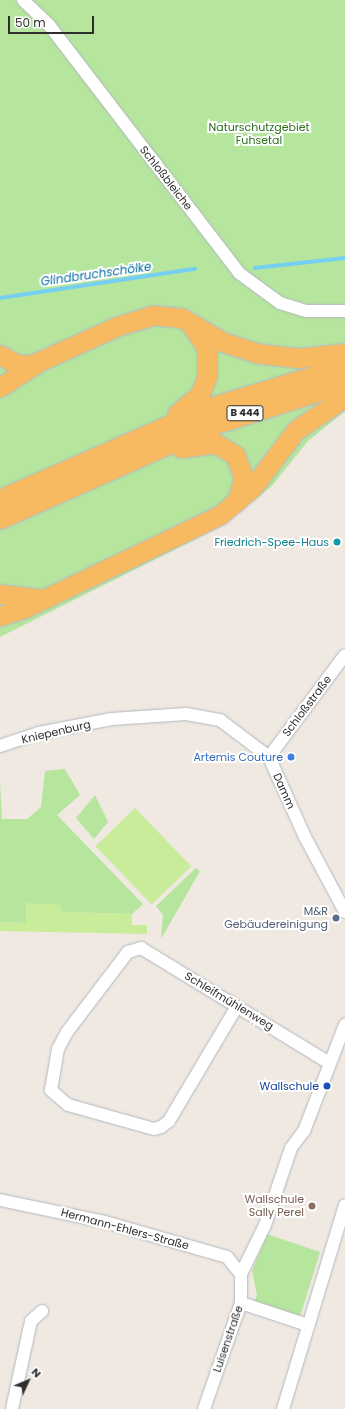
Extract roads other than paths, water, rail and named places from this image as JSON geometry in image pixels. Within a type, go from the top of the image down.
[{"type":"highway","points":[[0,355],[10,374],[135,318],[162,315],[182,318],[223,342],[256,353],[298,358],[345,353]]},
{"type":"highway","points":[[160,428],[194,401],[208,377],[209,358],[204,342],[182,318]]},
{"type":"highway","name":"B 444","points":[[0,499],[160,428],[256,390],[345,366]]},
{"type":"highway","name":"B 444","points":[[0,518],[148,452],[264,406],[345,383]]},
{"type":"highway","points":[[0,616],[42,599],[206,523],[232,507],[252,488],[296,430],[345,397]]},
{"type":"highway","points":[[148,452],[164,452],[207,442],[229,450],[240,462],[244,478],[241,494],[232,507]]},
{"type":"highway","points":[[0,594],[42,599]]},
{"type":"street","name":"Schloßbleiche","points":[[22,0],[49,25],[239,273],[280,303],[307,311],[341,311]]},
{"type":"street","name":"Schloßstraße","points":[[269,756],[345,655]]},
{"type":"street","name":"Damm","points":[[112,719],[202,715],[232,728],[269,756],[305,838],[345,912]]},
{"type":"street","name":"Kniepenburg","points":[[0,746],[39,733],[112,719]]},
{"type":"street","name":"Schleifmühlenweg","points":[[236,1008],[169,1121],[161,1127],[154,1129],[68,1105],[51,1090],[58,1049],[74,1021],[128,952],[140,948],[160,958],[236,1008],[328,1062]]},
{"type":"street","name":"Luisenstraße","points":[[204,1409],[241,1303],[241,1274],[265,1225],[291,1148],[304,1131],[328,1062],[345,1025]]},
{"type":"street","name":"Hermann-Ehlers-Straße","points":[[0,1200],[105,1222],[226,1257],[241,1274]]},
{"type":"street","points":[[283,1409],[345,1205]]},
{"type":"street","points":[[241,1303],[308,1325]]},
{"type":"street","points":[[12,1409],[31,1321],[42,1311]]},
{"type":"waterway","name":"Glindbruchschölke","points":[[255,268],[345,258]]},
{"type":"waterway","name":"Glindbruchschölke","points":[[0,298],[195,269]]},
{"type":"place","name":"Friedrich-Spee-Haus","points":[[337,542]]},
{"type":"place","name":"Artemis Couture","points":[[291,757]]},
{"type":"place","name":"M&R Gebäudereinigung","points":[[336,918]]},
{"type":"place","name":"Wallschule","points":[[327,1086]]},
{"type":"place","name":"Wallschule Sally Perel","points":[[312,1206]]},
{"type":"park label","name":"Naturschutzgebiet Fuhsetal","points":[[259,134]]}]
